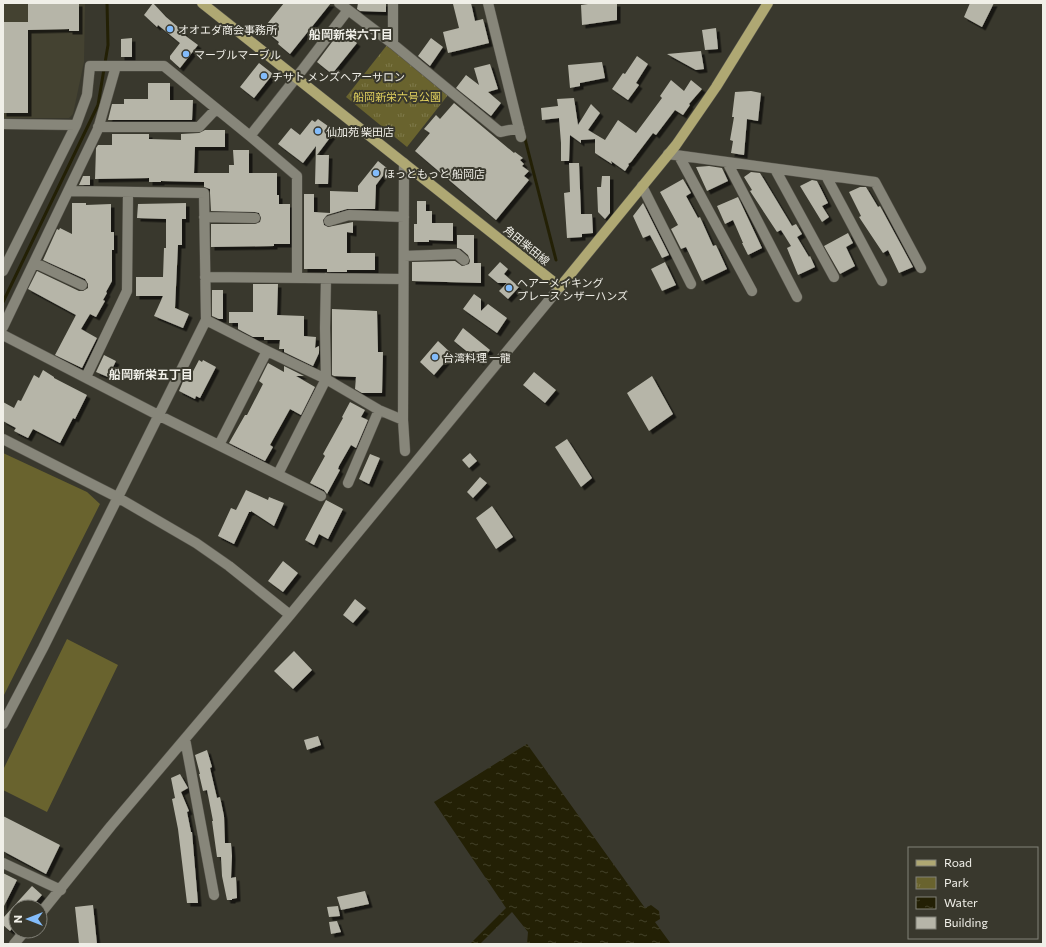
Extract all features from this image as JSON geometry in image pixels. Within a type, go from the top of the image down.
[{"type":"main road","name":"角田柴田線","points":[[202,3],[560,287]]},
{"type":"main road","points":[[560,287],[668,154],[716,87],[768,3]]},
{"type":"street","points":[[339,3],[393,44],[500,132],[520,133],[488,3]]},
{"type":"street","points":[[393,3],[393,44]]},
{"type":"street","points":[[250,136],[348,10]]},
{"type":"street","points":[[3,270],[76,125],[87,95],[90,66],[164,66],[297,176],[297,278]]},
{"type":"street","points":[[3,327],[69,191],[98,127],[114,66]]},
{"type":"street","points":[[98,127],[199,127],[216,109]]},
{"type":"street","points":[[3,124],[76,125]]},
{"type":"street","points":[[668,154],[875,182],[921,268]]},
{"type":"street","points":[[679,156],[752,291]]},
{"type":"street","points":[[727,162],[796,297]]},
{"type":"street","points":[[404,163],[403,420],[405,451]]},
{"type":"street","points":[[775,169],[834,277]]},
{"type":"street","points":[[826,176],[882,281]]},
{"type":"street","points":[[642,186],[691,284]]},
{"type":"street","points":[[3,724],[206,320],[204,193],[69,191]]},
{"type":"street","points":[[86,377],[128,291],[128,193]]},
{"type":"street","points":[[329,221],[349,215],[404,217]]},
{"type":"street","points":[[204,217],[255,218]]},
{"type":"street","points":[[404,256],[457,254],[464,260]]},
{"type":"street","points":[[35,262],[82,285]]},
{"type":"street","points":[[205,277],[403,279]]},
{"type":"street","points":[[278,474],[326,379],[326,278]]},
{"type":"street","points":[[48,905],[111,826],[290,615],[560,287]]},
{"type":"street","points":[[206,320],[266,352],[326,379],[378,410],[403,420]]},
{"type":"street","points":[[3,335],[158,415],[321,496]]},
{"type":"street","points":[[220,445],[266,352]]},
{"type":"street","points":[[348,483],[378,410]]},
{"type":"street","points":[[3,439],[117,497],[196,543],[229,566],[290,615]]},
{"type":"street","points":[[185,739],[214,895]]},
{"type":"street","points":[[3,863],[61,890]]},
{"type":"shaded area","points":[[3,3],[85,3],[84,62],[73,114],[69,118],[3,118]]},
{"type":"green space","name":"船岡新栄六号公園","points":[[387,45],[448,95],[407,147],[346,97]]},
{"type":"green space","points":[[3,453],[87,492],[100,504],[3,697]]},
{"type":"green space","points":[[67,639],[118,665],[47,812],[3,790],[3,770]]},
{"type":"water","points":[[527,744],[645,908],[651,905],[659,911],[660,919],[655,922],[671,944],[527,944],[528,932],[512,912],[480,944],[470,944],[506,908],[434,802]]},
{"type":"building","points":[[28,3],[79,3],[79,31],[69,31],[69,29],[28,30],[28,113],[3,113],[3,22],[28,22]]},
{"type":"building","points":[[153,3],[166,17],[184,32],[183,34],[198,45],[180,68],[170,59],[170,56],[180,43],[158,25],[157,27],[144,15]]},
{"type":"building","points":[[284,3],[331,3],[290,54],[278,44],[279,42],[263,29]]},
{"type":"building","points":[[358,3],[386,3],[386,12],[360,11],[357,9]]},
{"type":"building","points":[[471,3],[475,21],[483,19],[489,43],[448,53],[443,32],[459,28],[453,4]]},
{"type":"building","points":[[595,3],[617,3],[617,20],[582,25],[581,5]]},
{"type":"building","points":[[970,3],[994,3],[982,27],[964,17]]},
{"type":"building","points":[[716,28],[718,49],[705,50],[702,30]]},
{"type":"building","points":[[341,30],[357,43],[332,74],[317,62]]},
{"type":"building","points":[[132,38],[132,57],[121,57],[121,39]]},
{"type":"building","points":[[431,38],[443,47],[430,66],[418,56]]},
{"type":"building","points":[[701,51],[704,69],[696,70],[667,54]]},
{"type":"building","points":[[637,56],[648,64],[636,83],[639,85],[628,100],[612,89],[623,73],[625,74]]},
{"type":"building","points":[[602,62],[605,78],[580,83],[580,86],[570,88],[568,65]]},
{"type":"building","points":[[259,63],[273,74],[254,98],[240,87]]},
{"type":"building","points":[[490,64],[498,89],[488,92],[501,103],[491,116],[456,88],[466,75],[479,85],[474,68]]},
{"type":"building","points":[[671,80],[684,91],[691,80],[702,89],[689,104],[690,105],[683,115],[675,110],[656,135],[653,133],[628,164],[629,165],[625,171],[611,161],[612,164],[595,153],[595,139],[581,140],[581,143],[570,135],[569,161],[561,161],[559,118],[542,120],[541,108],[558,106],[557,99],[574,98],[578,125],[591,104],[600,113],[588,130],[605,140],[618,120],[636,133],[662,98],[660,96]]},
{"type":"building","points":[[148,83],[170,83],[170,100],[193,100],[192,120],[108,120],[112,104],[124,104],[124,99],[148,99]]},
{"type":"building","points":[[751,91],[761,93],[758,121],[747,119],[744,155],[731,153],[733,141],[730,140],[734,117],[732,117],[735,92]]},
{"type":"building","points":[[454,103],[514,153],[515,152],[523,158],[520,160],[524,164],[522,166],[529,171],[524,176],[529,180],[496,220],[415,151],[430,133],[424,129],[436,115],[440,119]]},
{"type":"building","points":[[318,119],[335,131],[317,155],[329,155],[328,184],[315,184],[316,146],[303,163],[278,144],[291,128],[300,135],[312,120],[315,122]]},
{"type":"building","points":[[205,130],[225,130],[225,147],[195,147],[194,173],[229,173],[229,165],[234,165],[233,150],[249,150],[249,173],[277,173],[277,195],[279,195],[279,204],[290,204],[290,244],[274,244],[274,246],[211,247],[211,224],[255,224],[260,222],[261,218],[259,213],[255,212],[211,211],[210,189],[204,187],[204,182],[149,182],[149,178],[95,179],[96,148],[98,145],[112,145],[112,134],[149,134],[149,139],[181,140],[181,134],[199,133]]},
{"type":"building","points":[[378,161],[388,169],[376,185],[375,209],[347,209],[327,215],[323,220],[324,225],[328,227],[353,222],[353,233],[347,232],[347,253],[375,253],[375,270],[327,272],[327,269],[304,269],[304,194],[314,194],[314,212],[330,213],[330,191],[358,192],[358,186]]},
{"type":"building","points":[[569,163],[579,163],[581,214],[592,214],[593,233],[582,234],[582,237],[567,238],[564,193],[570,192]]},
{"type":"building","points":[[709,166],[722,168],[728,181],[707,191],[696,167]]},
{"type":"building","points":[[751,172],[760,173],[792,226],[796,224],[802,234],[797,237],[809,257],[810,256],[815,267],[798,275],[787,248],[791,246],[781,230],[777,232],[750,191],[752,190],[744,177]]},
{"type":"building","points":[[83,176],[90,176],[90,185],[79,185]]},
{"type":"building","points":[[602,176],[610,176],[610,213],[605,219],[598,212],[597,187],[601,187]]},
{"type":"building","points":[[683,179],[691,193],[686,196],[698,218],[700,217],[713,246],[716,245],[727,269],[702,281],[686,247],[681,249],[671,229],[678,225],[660,192]]},
{"type":"building","points":[[812,180],[817,181],[828,203],[822,206],[829,217],[822,222],[800,186]]},
{"type":"building","points":[[860,187],[866,187],[878,207],[880,206],[913,267],[899,273],[888,250],[883,253],[859,217],[861,216],[849,192]]},
{"type":"building","points":[[738,197],[762,248],[748,255],[733,220],[725,224],[717,206]]},
{"type":"building","points":[[417,201],[426,201],[426,211],[432,211],[432,223],[453,223],[453,241],[429,240],[429,242],[414,242],[414,224],[417,224]]},
{"type":"building","points":[[72,203],[86,203],[86,205],[111,204],[111,232],[114,232],[114,250],[112,250],[112,281],[103,300],[105,301],[96,317],[90,314],[81,329],[97,338],[82,368],[55,355],[76,315],[28,289],[37,271],[79,291],[83,291],[88,288],[88,284],[85,279],[43,260],[57,229],[59,230],[60,228],[72,234]]},
{"type":"building","points":[[186,203],[186,219],[182,219],[182,245],[178,245],[175,308],[189,314],[183,328],[154,316],[163,296],[136,296],[136,277],[163,277],[164,248],[166,248],[166,219],[137,218],[138,204]]},
{"type":"building","points":[[643,203],[669,255],[662,258],[650,235],[643,238],[633,216]]},
{"type":"building","points":[[848,233],[853,243],[846,247],[855,266],[840,274],[824,246]]},
{"type":"building","points":[[457,235],[474,235],[474,263],[481,263],[481,283],[412,281],[412,262],[455,261],[462,266],[469,264],[470,261],[468,255],[461,249],[457,248]]},
{"type":"building","points":[[500,262],[508,269],[504,274],[519,287],[508,299],[499,291],[507,283],[498,283],[488,275]]},
{"type":"building","points":[[665,262],[676,285],[662,291],[651,269]]},
{"type":"building","points":[[253,284],[278,284],[277,315],[304,316],[304,336],[316,337],[315,348],[319,346],[319,353],[313,366],[284,352],[284,349],[279,349],[280,340],[264,340],[264,337],[253,337],[238,329],[238,323],[229,323],[229,312],[253,312]]},
{"type":"building","points":[[212,290],[223,290],[223,319],[212,316]]},
{"type":"building","points":[[474,294],[481,299],[481,311],[488,304],[507,318],[497,333],[463,309]]},
{"type":"building","points":[[332,309],[377,311],[378,352],[383,352],[382,393],[362,393],[355,389],[356,377],[332,375]]},
{"type":"building","points":[[463,328],[490,350],[480,362],[454,341]]},
{"type":"building","points":[[438,341],[452,354],[434,375],[420,362]]},
{"type":"building","points":[[104,355],[116,361],[108,377],[96,372]]},
{"type":"building","points":[[199,360],[202,362],[203,360],[216,367],[200,398],[196,396],[195,399],[179,391],[184,379],[189,379]]},
{"type":"building","points":[[268,363],[284,372],[284,366],[304,376],[296,376],[315,387],[301,415],[290,409],[270,445],[273,447],[265,461],[229,443],[245,415],[247,415],[263,384],[259,381]]},
{"type":"building","points":[[43,370],[54,378],[87,395],[75,419],[73,418],[60,443],[33,429],[28,438],[14,431],[16,428],[3,421],[3,402],[14,408],[18,400],[21,401],[34,375],[39,378]]},
{"type":"building","points":[[534,372],[556,390],[545,403],[523,385]]},
{"type":"building","points":[[652,376],[673,414],[649,431],[627,393]]},
{"type":"building","points":[[350,402],[365,410],[361,417],[368,420],[356,448],[351,445],[339,466],[338,469],[340,470],[327,494],[324,490],[310,483],[325,456],[323,454]]},
{"type":"building","points":[[567,439],[592,478],[581,487],[555,447]]},
{"type":"building","points":[[470,453],[477,461],[469,468],[462,460]]},
{"type":"building","points":[[370,454],[380,458],[369,484],[359,479]]},
{"type":"building","points":[[480,477],[487,483],[473,498],[467,492]]},
{"type":"building","points":[[246,490],[268,500],[269,497],[284,503],[274,526],[251,511],[249,512],[234,544],[218,536],[231,508],[236,510]]},
{"type":"building","points":[[326,500],[343,509],[328,539],[319,534],[314,545],[305,540]]},
{"type":"building","points":[[492,506],[513,537],[496,549],[476,518]]},
{"type":"building","points":[[283,561],[298,573],[283,592],[268,581]]},
{"type":"building","points":[[355,599],[366,608],[353,623],[343,615]]},
{"type":"building","points":[[294,651],[312,670],[293,689],[274,671]]},
{"type":"building","points":[[318,736],[321,745],[307,750],[304,740]]},
{"type":"building","points":[[207,750],[212,767],[210,768],[217,798],[220,797],[224,816],[225,843],[231,843],[231,878],[236,877],[237,898],[232,900],[227,900],[222,876],[221,857],[217,857],[213,821],[207,790],[203,791],[195,755]]},
{"type":"building","points":[[180,774],[188,788],[181,792],[189,811],[187,812],[192,832],[198,903],[187,903],[178,829],[172,799],[175,798],[171,778]]},
{"type":"building","points":[[3,816],[60,845],[46,874],[3,851]]},
{"type":"building","points":[[3,873],[17,880],[3,908]]},
{"type":"building","points":[[32,886],[42,895],[38,899],[20,899]]},
{"type":"building","points":[[365,891],[369,904],[341,910],[337,897]]},
{"type":"building","points":[[93,905],[97,944],[79,944],[75,907]]},
{"type":"building","points":[[338,906],[340,916],[329,917],[327,907]]},
{"type":"building","points":[[8,912],[8,929],[3,925],[3,918]]},
{"type":"building","points":[[337,921],[341,932],[331,934],[329,922]]},
{"type":"waterway","points":[[3,302],[98,105],[108,45],[107,3]]},
{"type":"waterway","points":[[524,135],[556,260]]},
{"type":"place","name":"オオエダ商会事務所","points":[[170,29]]},
{"type":"place","name":"マーブルマーブル","points":[[186,54]]},
{"type":"place","name":"チサト メンズヘアーサロン","points":[[264,76]]},
{"type":"place","name":"仙加苑 柴田店","points":[[318,131]]},
{"type":"place","name":"ほっともっと 船岡店","points":[[376,173]]},
{"type":"place","name":"ヘアーメイキング プレース シザーハンズ","points":[[509,288]]},
{"type":"place","name":"台湾料理 一龍","points":[[435,357]]},
{"type":"district","name":"船岡新栄六丁目","points":[[351,34]]},
{"type":"district","name":"船岡新栄五丁目","points":[[151,374]]}]
